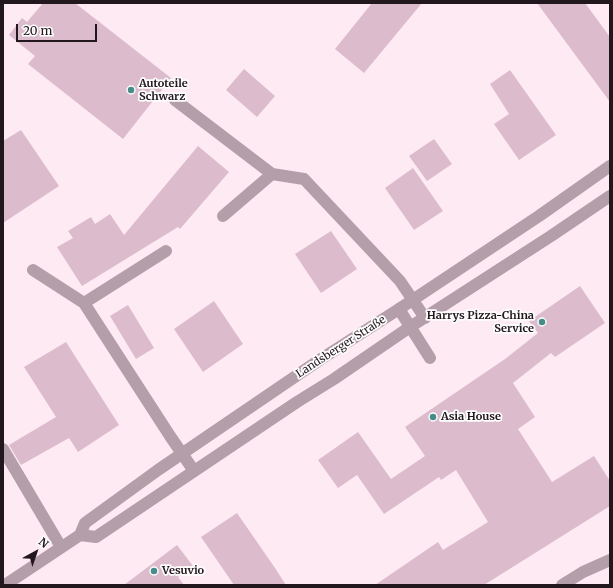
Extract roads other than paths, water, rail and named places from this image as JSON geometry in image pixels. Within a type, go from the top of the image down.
[{"type":"street","points":[[175,100],[272,174],[304,179],[400,281],[425,318]]},
{"type":"street","name":"Landsberger Straße","points":[[5,585],[80,535],[85,523],[182,454],[321,359],[399,310],[539,216],[610,166]]},
{"type":"street","points":[[223,216],[272,174]]},
{"type":"street","name":"Landsberger Straße","points":[[80,535],[96,537],[410,327],[610,196]]},
{"type":"street","points":[[84,303],[166,251]]},
{"type":"street","points":[[33,270],[84,303],[194,471]]},
{"type":"street","points":[[399,310],[430,358]]},
{"type":"street","points":[[3,449],[61,547]]},
{"type":"street","points":[[562,585],[583,572],[610,560]]},
{"type":"place","name":"Autoteile Schwarz","points":[[131,90]]},
{"type":"place","name":"Harrys Pizza-China Service","points":[[542,322]]},
{"type":"place","name":"Asia House","points":[[433,417]]},
{"type":"place","name":"Vesuvio","points":[[154,571]]}]
